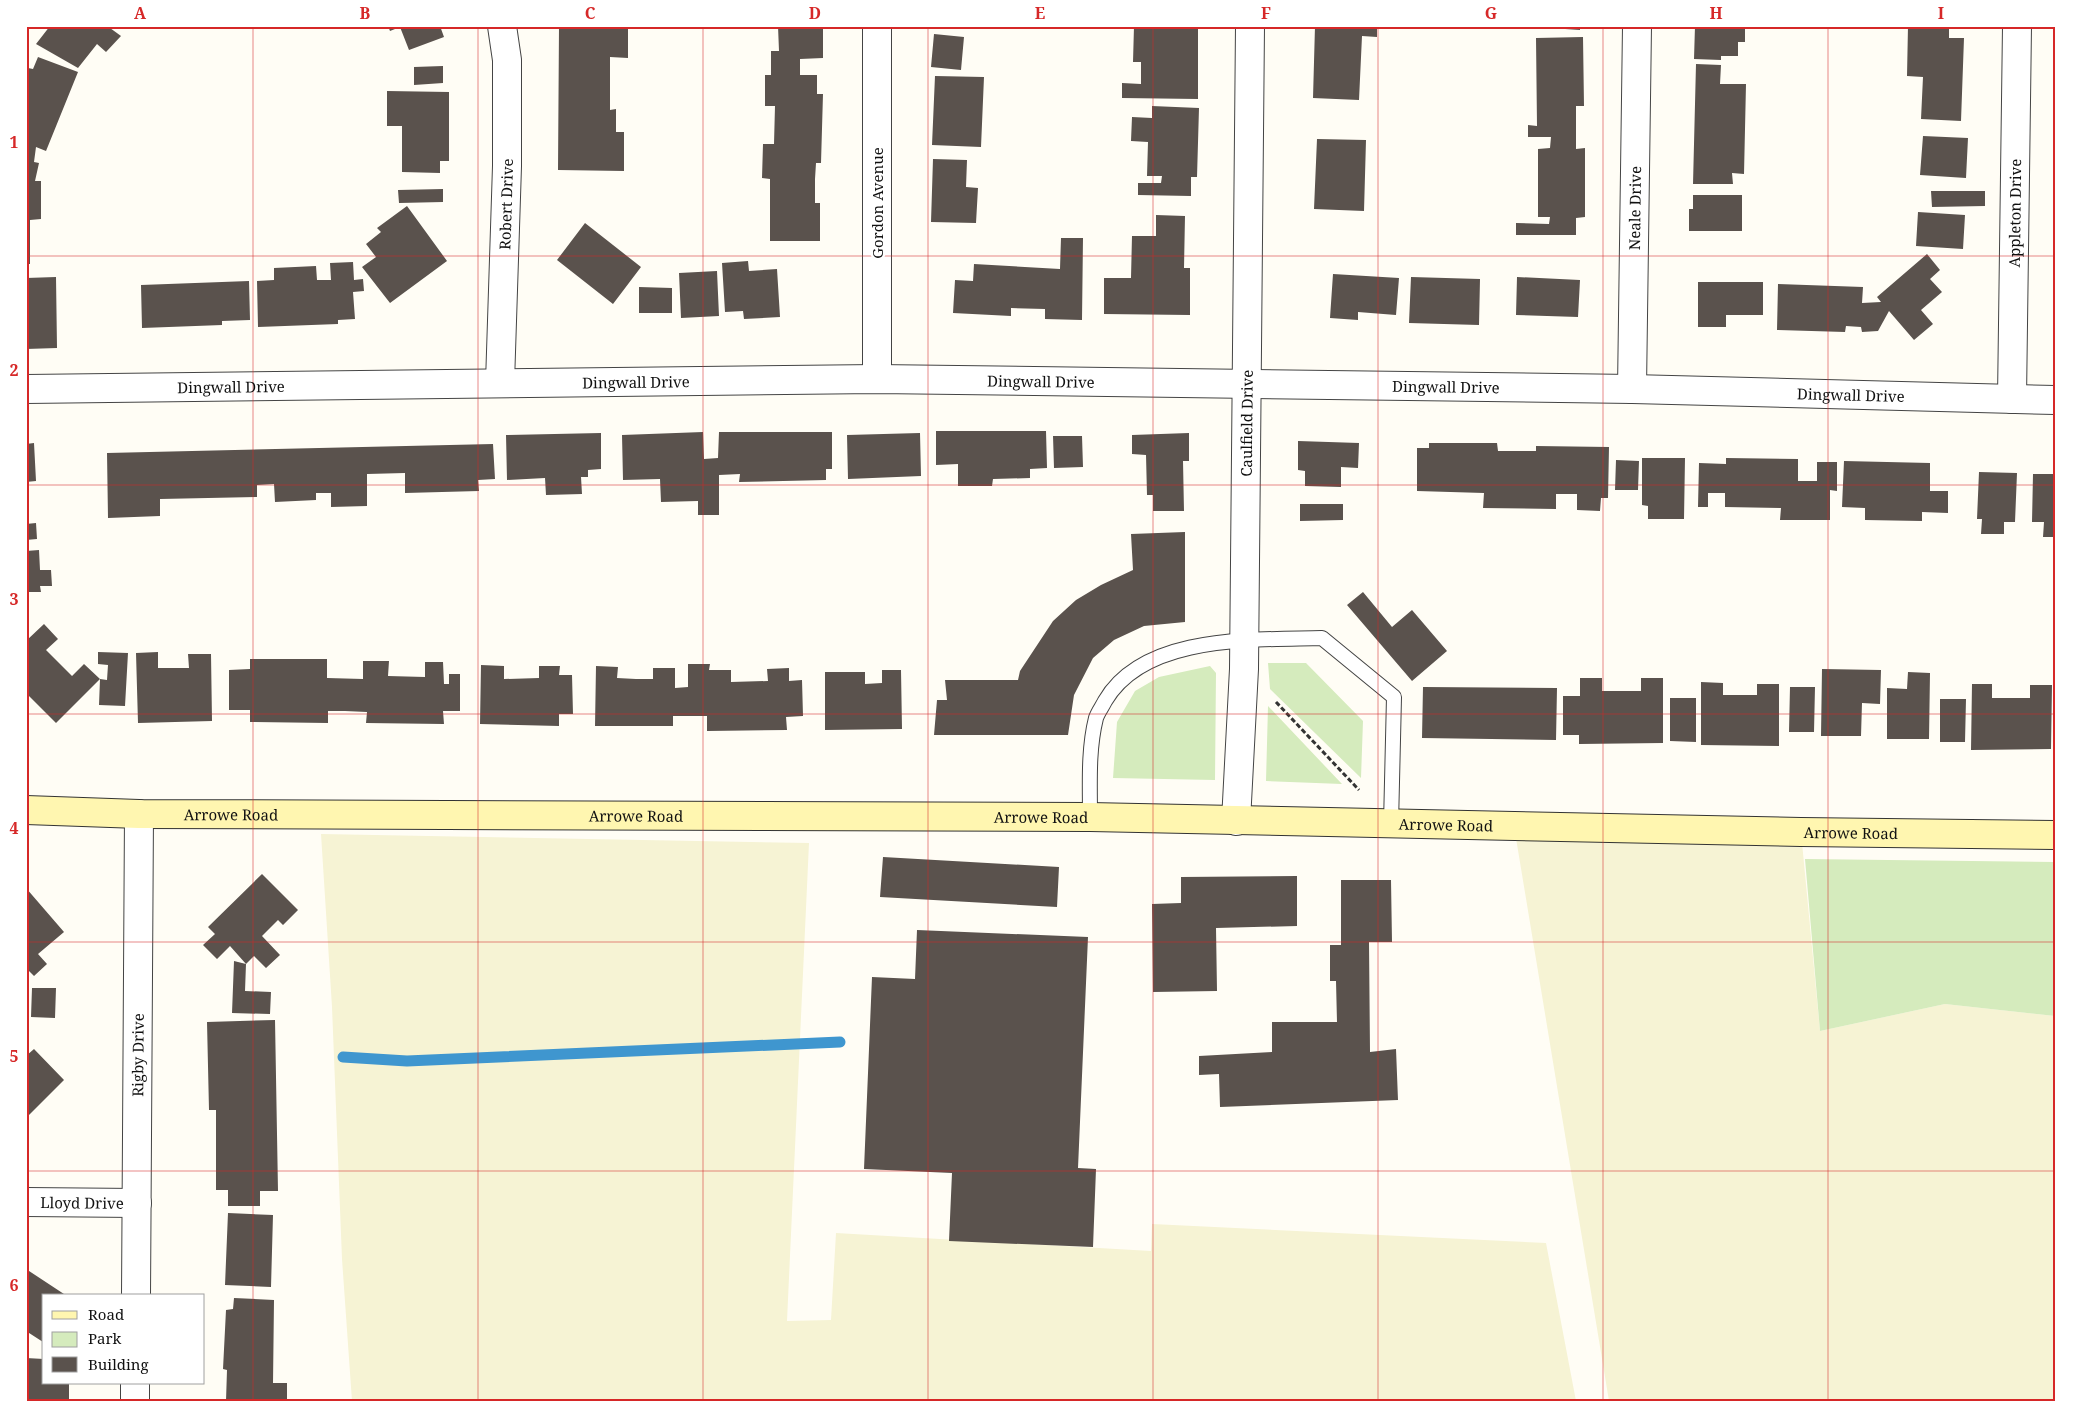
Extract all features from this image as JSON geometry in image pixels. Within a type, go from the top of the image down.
[{"type":"street","name":"Robert Drive","points":[[500,383],[507,166],[507,60],[502,26]]},
{"type":"street","name":"Gordon Avenue","points":[[877,26],[877,379]]},
{"type":"street","name":"Caulfield Drive","points":[[1236,821],[1244,669],[1250,26]]},
{"type":"street","name":"Neale Drive","points":[[1632,389],[1638,26]]},
{"type":"street","name":"Appleton Drive","points":[[2012,399],[2017,26]]},
{"type":"street","name":"Dingwall Drive","points":[[26,389],[877,379],[1632,389],[2055,400]]},
{"type":"street","name":"Arrowe Road","points":[[26,810],[139,814],[1090,817],[1800,832],[2055,835]]},
{"type":"street","name":"Rigby Drive","points":[[136,1294],[139,814]]},
{"type":"street","name":"Lloyd Drive","points":[[26,1202],[138,1202]]},
{"type":"street","points":[[135,1384],[135,1401]]},
{"type":"lane","points":[[1090,817],[1090,765],[1097,716],[1114,687],[1139,666],[1174,650],[1244,640],[1322,638],[1394,697],[1391,824]]},
{"type":"path","points":[[1244,669],[1391,824]]},
{"type":"shaded area","points":[[1514,826],[1801,832],[1820,1031],[1945,1004],[2055,1016],[2055,1401],[1609,1401]]},
{"type":"shaded area","points":[[321,834],[809,843],[787,1321],[831,1320],[836,1233],[1151,1251],[1152,1224],[1546,1243],[1576,1401],[352,1401],[342,1259],[332,1007]]},
{"type":"green space","points":[[1268,663],[1306,663],[1363,721],[1361,778],[1270,689]]},
{"type":"green space","points":[[1210,666],[1216,673],[1215,780],[1113,778],[1117,722],[1135,691],[1159,677]]},
{"type":"green space","points":[[1268,706],[1342,784],[1266,781]]},
{"type":"green space","points":[[1805,859],[2055,862],[2055,1016],[1945,1004],[1820,1031]]},
{"type":"building","points":[[50,26],[112,26],[110,28],[121,36],[106,52],[97,44],[78,68],[36,44]]},
{"type":"building","points":[[388,26],[440,26],[444,37],[409,50],[400,27],[390,31]]},
{"type":"building","points":[[559,26],[628,26],[628,58],[610,57],[610,110],[616,109],[616,132],[624,132],[624,171],[558,170]]},
{"type":"building","points":[[778,26],[823,26],[823,58],[800,59],[800,75],[817,75],[817,94],[823,94],[821,163],[816,163],[815,179],[815,203],[820,203],[820,241],[770,241],[770,179],[762,178],[763,144],[774,144],[775,106],[765,106],[765,75],[771,75],[771,51],[779,51]]},
{"type":"building","points":[[940,26],[984,26],[984,29]]},
{"type":"building","points":[[1134,26],[1198,26],[1198,99],[1122,98],[1122,83],[1141,84],[1141,62],[1133,62]]},
{"type":"building","points":[[1315,26],[1377,26],[1377,37],[1362,36],[1359,100],[1313,98]]},
{"type":"building","points":[[1519,26],[1580,26],[1580,30]]},
{"type":"building","points":[[1695,26],[1745,26],[1745,42],[1738,42],[1738,56],[1721,56],[1721,60],[1694,59]]},
{"type":"building","points":[[1908,26],[1949,26],[1949,38],[1964,38],[1961,121],[1921,119],[1923,77],[1907,76]]},
{"type":"building","points":[[934,34],[964,37],[961,70],[931,67]]},
{"type":"building","points":[[1583,37],[1584,106],[1576,106],[1576,149],[1585,148],[1585,217],[1576,218],[1576,235],[1516,235],[1516,223],[1549,224],[1550,217],[1538,217],[1538,149],[1550,148],[1551,137],[1528,137],[1528,125],[1537,126],[1536,38]]},
{"type":"building","points":[[38,57],[78,72],[46,151],[36,147],[34,162],[39,163],[35,181],[41,181],[41,219],[30,220],[30,264],[26,264],[26,72],[28,68],[33,69]]},
{"type":"building","points":[[1696,64],[1721,65],[1720,84],[1746,84],[1744,174],[1732,173],[1733,184],[1693,184]]},
{"type":"building","points":[[443,66],[443,83],[414,85],[414,67]]},
{"type":"building","points":[[935,76],[984,77],[981,147],[932,145]]},
{"type":"building","points":[[387,91],[449,92],[449,161],[440,161],[440,173],[402,172],[402,126],[387,126]]},
{"type":"building","points":[[1152,106],[1199,108],[1197,177],[1191,177],[1191,196],[1138,195],[1138,183],[1161,183],[1162,176],[1147,176],[1148,142],[1131,141],[1132,117],[1152,118]]},
{"type":"building","points":[[1923,136],[1968,138],[1966,178],[1920,175]]},
{"type":"building","points":[[1317,139],[1366,140],[1364,211],[1314,209]]},
{"type":"building","points":[[933,159],[967,160],[966,187],[978,188],[976,223],[931,222]]},
{"type":"building","points":[[443,189],[443,202],[399,203],[398,190]]},
{"type":"building","points":[[1931,191],[1985,191],[1985,206],[1932,207]]},
{"type":"building","points":[[1693,195],[1742,195],[1742,231],[1689,231],[1689,209],[1693,209]]},
{"type":"building","points":[[407,206],[447,261],[390,303],[362,267],[376,257],[366,244],[381,232],[377,228]]},
{"type":"building","points":[[1918,212],[1965,215],[1963,249],[1916,246]]},
{"type":"building","points":[[1156,215],[1185,216],[1184,268],[1190,268],[1190,315],[1104,314],[1104,278],[1131,278],[1132,236],[1156,236]]},
{"type":"building","points":[[585,223],[641,267],[613,304],[557,260]]},
{"type":"building","points":[[1061,238],[1083,238],[1082,320],[1045,319],[1045,309],[1011,308],[1011,316],[953,313],[955,280],[973,281],[974,264],[1060,269]]},
{"type":"building","points":[[1927,254],[1940,270],[1930,279],[1942,292],[1921,310],[1933,324],[1914,340],[1889,311],[1878,331],[1862,332],[1861,327],[1846,326],[1845,332],[1777,330],[1778,284],[1863,287],[1862,303],[1881,302],[1877,297]]},
{"type":"building","points":[[748,261],[749,271],[777,269],[780,317],[744,319],[743,311],[725,312],[722,263]]},
{"type":"building","points":[[353,262],[354,280],[363,279],[364,291],[353,292],[355,319],[338,320],[338,324],[258,327],[257,281],[274,280],[274,268],[316,266],[317,280],[331,280],[330,263]]},
{"type":"building","points":[[717,271],[719,316],[681,318],[679,273]]},
{"type":"building","points":[[1333,274],[1399,278],[1396,315],[1358,312],[1358,320],[1330,318]]},
{"type":"building","points":[[56,277],[57,348],[26,349],[26,278]]},
{"type":"building","points":[[1411,277],[1480,279],[1479,325],[1409,323]]},
{"type":"building","points":[[1517,277],[1580,280],[1578,317],[1516,315]]},
{"type":"building","points":[[249,281],[250,320],[222,321],[222,325],[142,328],[141,285]]},
{"type":"building","points":[[1698,282],[1763,282],[1763,315],[1726,315],[1726,327],[1698,327]]},
{"type":"building","points":[[639,287],[672,288],[672,313],[639,313]]},
{"type":"building","points":[[936,431],[1046,431],[1047,468],[1030,469],[1030,478],[993,479],[992,486],[958,486],[958,464],[936,465]]},
{"type":"building","points":[[703,432],[704,459],[718,458],[719,432],[832,432],[832,469],[826,469],[826,480],[739,482],[740,474],[719,475],[719,515],[698,515],[698,501],[661,502],[660,479],[623,480],[622,435]]},
{"type":"building","points":[[601,433],[601,469],[588,470],[588,477],[581,477],[582,494],[546,495],[545,478],[507,480],[506,435]]},
{"type":"building","points":[[920,433],[921,476],[848,479],[847,435]]},
{"type":"building","points":[[1189,433],[1189,461],[1183,461],[1184,511],[1153,511],[1153,495],[1147,495],[1146,455],[1132,454],[1132,435]]},
{"type":"building","points":[[1053,436],[1082,436],[1083,467],[1054,468]]},
{"type":"building","points":[[1298,441],[1359,443],[1358,468],[1341,467],[1341,487],[1305,486],[1305,471],[1298,470]]},
{"type":"building","points":[[34,443],[36,481],[26,482],[26,444]]},
{"type":"building","points":[[1429,443],[1497,443],[1498,451],[1536,451],[1536,446],[1609,447],[1608,498],[1601,498],[1600,511],[1577,510],[1577,494],[1556,494],[1556,509],[1483,508],[1484,493],[1417,491],[1417,448],[1429,448]]},
{"type":"building","points":[[493,444],[495,479],[478,480],[479,491],[405,493],[405,473],[367,474],[367,506],[331,507],[331,493],[316,493],[316,500],[275,502],[274,484],[257,485],[257,497],[160,499],[160,516],[108,518],[107,453]]},
{"type":"building","points":[[1642,458],[1685,458],[1684,519],[1648,519],[1648,506],[1642,505]]},
{"type":"building","points":[[1726,458],[1798,459],[1798,481],[1817,481],[1817,462],[1837,462],[1837,491],[1830,490],[1830,520],[1780,520],[1781,508],[1725,507],[1725,493],[1708,493],[1708,507],[1698,507],[1699,463],[1726,464]]},
{"type":"building","points":[[1616,460],[1639,461],[1638,490],[1615,490]]},
{"type":"building","points":[[1844,461],[1930,463],[1930,491],[1948,491],[1948,513],[1922,512],[1922,521],[1865,520],[1865,508],[1842,507]]},
{"type":"building","points":[[1979,472],[2017,473],[2015,522],[2004,522],[2004,534],[1981,534],[1982,519],[1977,519]]},
{"type":"building","points":[[2033,474],[2055,474],[2055,537],[2043,537],[2044,522],[2032,522]]},
{"type":"building","points":[[1300,504],[1343,504],[1343,520],[1300,521]]},
{"type":"building","points":[[36,523],[37,539],[26,540],[26,524]]},
{"type":"building","points":[[1185,532],[1185,622],[1144,626],[1114,640],[1093,658],[1074,695],[1068,735],[934,735],[937,700],[947,700],[945,680],[1018,680],[1020,671],[1053,621],[1076,600],[1101,585],[1133,570],[1131,534]]},
{"type":"building","points":[[39,550],[40,570],[51,570],[52,586],[40,586],[41,592],[28,592],[29,619],[26,619],[26,551]]},
{"type":"building","points":[[1363,592],[1392,627],[1412,610],[1447,651],[1412,681],[1347,605]]},
{"type":"building","points":[[44,624],[58,639],[46,650],[72,676],[84,664],[100,679],[56,723],[26,693],[26,641]]},
{"type":"building","points":[[98,652],[128,653],[125,706],[99,705],[100,679],[107,680],[108,665],[98,664]]},
{"type":"building","points":[[158,652],[158,668],[189,668],[188,654],[211,654],[212,721],[138,723],[136,653]]},
{"type":"building","points":[[250,659],[327,659],[327,678],[363,679],[363,661],[389,661],[388,676],[425,677],[425,662],[443,662],[444,684],[449,684],[449,674],[460,674],[460,711],[443,711],[444,724],[366,723],[367,712],[345,711],[328,711],[328,723],[250,722],[250,710],[229,710],[229,670],[250,669]]},
{"type":"building","points":[[688,664],[710,664],[709,670],[731,670],[731,682],[768,681],[767,669],[789,668],[789,681],[802,680],[803,716],[786,717],[787,730],[707,731],[707,716],[673,716],[673,726],[595,726],[596,666],[618,667],[617,678],[636,679],[653,679],[653,668],[675,668],[675,688],[688,687]]},
{"type":"building","points":[[481,665],[504,666],[504,679],[539,678],[539,666],[560,666],[559,675],[572,675],[573,714],[559,714],[559,726],[480,724]]},
{"type":"building","points":[[1822,669],[1881,670],[1880,704],[1862,703],[1861,736],[1821,736]]},
{"type":"building","points":[[882,670],[901,670],[902,729],[825,730],[825,672],[865,672],[865,684],[882,683]]},
{"type":"building","points":[[1908,672],[1930,673],[1929,739],[1887,739],[1887,688],[1907,689]]},
{"type":"building","points":[[1580,678],[1602,678],[1602,691],[1641,691],[1641,678],[1663,678],[1663,743],[1579,744],[1579,735],[1563,735],[1563,696],[1580,696]]},
{"type":"building","points":[[1701,682],[1723,683],[1723,695],[1757,695],[1757,684],[1779,684],[1779,746],[1701,745]]},
{"type":"building","points":[[1972,684],[1992,684],[1992,698],[2030,698],[2030,685],[2052,685],[2051,749],[1971,750]]},
{"type":"building","points":[[1423,687],[1557,688],[1556,740],[1422,738]]},
{"type":"building","points":[[1790,687],[1815,687],[1814,732],[1789,732]]},
{"type":"building","points":[[1670,698],[1696,698],[1696,742],[1670,741]]},
{"type":"building","points":[[1940,699],[1966,699],[1965,742],[1940,742]]},
{"type":"building","points":[[883,857],[1059,867],[1057,907],[880,897]]},
{"type":"building","points":[[262,874],[298,910],[283,925],[278,920],[262,936],[280,955],[266,968],[254,956],[246,964],[230,946],[217,959],[203,945],[215,934],[208,927]]},
{"type":"building","points":[[1297,876],[1297,926],[1216,928],[1217,991],[1153,992],[1152,904],[1181,903],[1181,877]]},
{"type":"building","points":[[1341,880],[1391,880],[1392,942],[1369,942],[1370,1052],[1396,1049],[1398,1100],[1220,1107],[1219,1074],[1199,1075],[1199,1056],[1272,1052],[1272,1022],[1337,1022],[1336,981],[1330,981],[1330,945],[1341,945]]},
{"type":"building","points":[[26,888],[64,932],[38,954],[47,964],[34,976],[26,968]]},
{"type":"building","points":[[917,930],[1088,937],[1078,1168],[1096,1169],[1093,1247],[949,1241],[952,1173],[864,1169],[872,977],[915,979]]},
{"type":"building","points":[[234,961],[246,964],[245,991],[271,992],[270,1014],[232,1013]]},
{"type":"building","points":[[32,988],[56,988],[55,1018],[31,1017]]},
{"type":"building","points":[[275,1020],[278,1191],[260,1191],[260,1206],[228,1206],[228,1190],[216,1190],[216,1110],[209,1110],[207,1022]]},
{"type":"building","points":[[34,1049],[64,1080],[26,1118],[26,1056]]},
{"type":"building","points":[[228,1213],[273,1215],[271,1287],[225,1285]]},
{"type":"building","points":[[26,1269],[64,1294],[42,1294],[42,1341],[26,1331]]},
{"type":"building","points":[[234,1298],[274,1300],[273,1383],[287,1383],[287,1401],[226,1401],[227,1370],[223,1369],[226,1310],[233,1309]]},
{"type":"building","points":[[26,1358],[42,1359],[42,1384],[69,1384],[69,1401],[26,1401]]},
{"type":"waterway","points":[[343,1057],[407,1061],[840,1042]]}]
